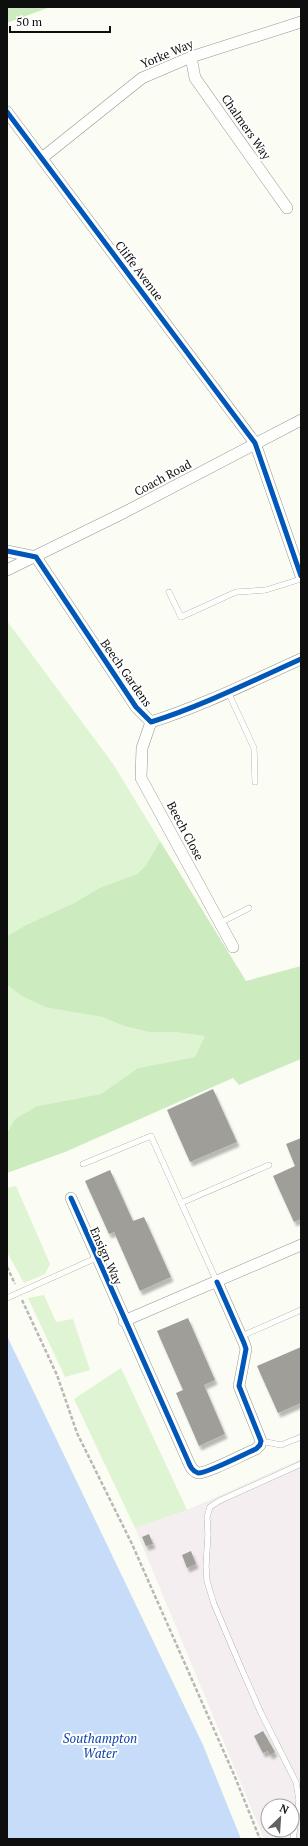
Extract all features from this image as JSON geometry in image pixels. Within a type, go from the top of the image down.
[{"type":"street","name":"Yorke Way","points":[[42,158],[142,78],[191,57],[301,22]]},
{"type":"street","name":"Chalmers Way","points":[[191,57],[195,78],[287,208]]},
{"type":"street","name":"Cliffe Avenue","points":[[9,120],[42,158],[255,443]]},
{"type":"street","name":"Coach Road","points":[[7,570],[36,557],[301,420]]},
{"type":"street","points":[[255,443],[300,574]]},
{"type":"street","points":[[7,551],[36,557]]},
{"type":"street","name":"Beech Gardens","points":[[36,557],[136,707],[151,722],[228,692],[301,659]]},
{"type":"street","name":"Beech Close","points":[[151,722],[142,748],[141,778],[233,947]]},
{"type":"street","name":"Ensign Way","points":[[70,1198],[124,1321],[193,1470],[198,1473],[208,1470],[256,1449],[260,1445],[261,1441]]},
{"type":"street","points":[[124,1321],[301,1245]]},
{"type":"street","points":[[217,1282],[242,1336],[246,1349],[239,1386],[261,1441]]},
{"type":"lane","points":[[168,592],[181,617],[236,592],[266,590],[300,574]]},
{"type":"lane","points":[[228,692],[254,748],[256,782]]},
{"type":"lane","points":[[220,923],[249,908]]},
{"type":"lane","points":[[83,1164],[151,1136],[217,1282]]},
{"type":"lane","points":[[181,1203],[269,1165]]},
{"type":"lane","points":[[7,1298],[96,1258]]},
{"type":"lane","points":[[242,1336],[301,1310]]},
{"type":"lane","points":[[261,1441],[281,1445],[301,1437]]},
{"type":"lane","points":[[299,1798],[296,1782],[261,1713],[217,1614],[207,1581],[206,1566],[208,1542],[206,1517],[210,1508],[219,1501],[301,1464]]},
{"type":"path","points":[[7,1267],[17,1288]]},
{"type":"path","points":[[20,1296],[57,1374],[78,1433],[132,1544],[235,1777],[260,1839]]},
{"type":"shaded area","points":[[301,1459],[301,1839],[264,1839],[300,1838],[300,1798],[260,1798],[260,1829],[135,1528],[187,1510]]},
{"type":"green space","points":[[7,7],[50,7],[7,23]]},
{"type":"green space","points":[[7,621],[113,764],[160,841],[146,865],[137,874],[99,888],[74,903],[26,925],[7,936]]},
{"type":"green space","points":[[160,841],[246,981],[301,966],[301,1059],[239,1085],[233,1078],[65,1152],[7,1173],[7,1133],[15,1119],[37,1106],[101,1094],[138,1068],[195,1057],[205,1036],[174,1032],[149,1032],[124,1026],[102,1017],[45,1007],[22,996],[7,985],[7,936],[26,925],[74,903],[99,888],[137,874],[146,865]]},
{"type":"green space","points":[[7,985],[22,996],[75,1012],[102,1017],[124,1026],[149,1032],[174,1032],[206,1036],[195,1057],[138,1068],[101,1094],[37,1106],[15,1119],[7,1133]]},
{"type":"green space","points":[[16,1186],[50,1264],[45,1274],[24,1283],[7,1252],[7,1188]]},
{"type":"green space","points":[[44,1295],[56,1322],[73,1319],[90,1370],[65,1377],[28,1298]]},
{"type":"green space","points":[[121,1368],[187,1510],[135,1528],[74,1399]]},
{"type":"water","name":"Southampton Water","points":[[7,1336],[203,1745],[241,1839],[7,1839]]},
{"type":"building","points":[[213,1089],[237,1142],[190,1162],[167,1110]]},
{"type":"building","points":[[301,1138],[301,1219],[294,1222],[273,1176],[295,1166],[286,1144]]},
{"type":"building","points":[[110,1170],[133,1221],[144,1217],[171,1277],[140,1291],[114,1232],[109,1234],[85,1181]]},
{"type":"building","points":[[188,1318],[215,1380],[204,1385],[225,1434],[199,1446],[176,1393],[183,1390],[157,1331]]},
{"type":"building","points":[[301,1347],[301,1403],[278,1413],[257,1366]]},
{"type":"building","points":[[149,1534],[153,1544],[146,1546],[142,1537]]},
{"type":"building","points":[[191,1551],[196,1564],[187,1568],[182,1555]]},
{"type":"building","points":[[263,1731],[275,1752],[270,1755],[268,1751],[263,1753],[254,1736]]},
{"type":"cycle path","points":[[7,112],[255,443],[301,576]]},
{"type":"cycle path","points":[[7,551],[36,557],[136,707],[151,722],[208,701],[301,659]]},
{"type":"cycle path","points":[[71,1198],[190,1465],[193,1470],[198,1473],[217,1467],[256,1449],[260,1445],[261,1441],[239,1386],[246,1349],[217,1282]]}]
